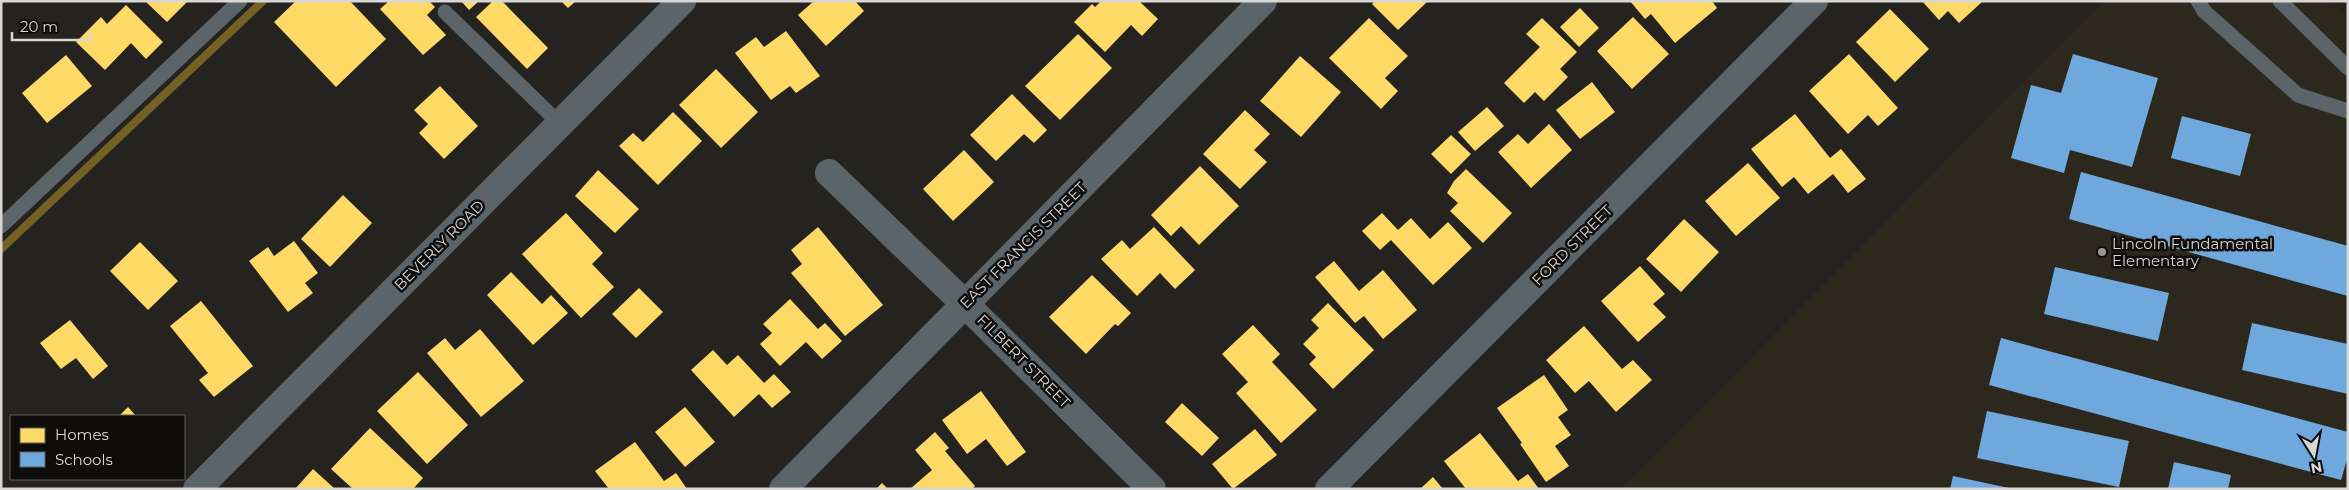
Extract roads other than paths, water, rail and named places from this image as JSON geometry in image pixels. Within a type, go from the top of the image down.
[{"type":"street","name":"BEVERLY ROAD","points":[[196,489],[682,1]]},
{"type":"street","name":"EAST FRANCIS STREET","points":[[783,489],[1263,1]]},
{"type":"street","name":"FORD STREET","points":[[1329,489],[1814,1]]},
{"type":"street","name":"FILBERT STREET","points":[[829,173],[966,304],[1152,489]]},
{"type":"lane","points":[[1,226],[240,1]]},
{"type":"lane","points":[[2198,1],[2204,11],[2298,95],[2348,111]]},
{"type":"lane","points":[[2280,1],[2348,68]]},
{"type":"lane","points":[[445,12],[560,124]]},
{"type":"waterway","points":[[1,249],[263,1]]},
{"type":"place","name":"Lincoln Fundamental Elementary","points":[[2102,252]]}]
